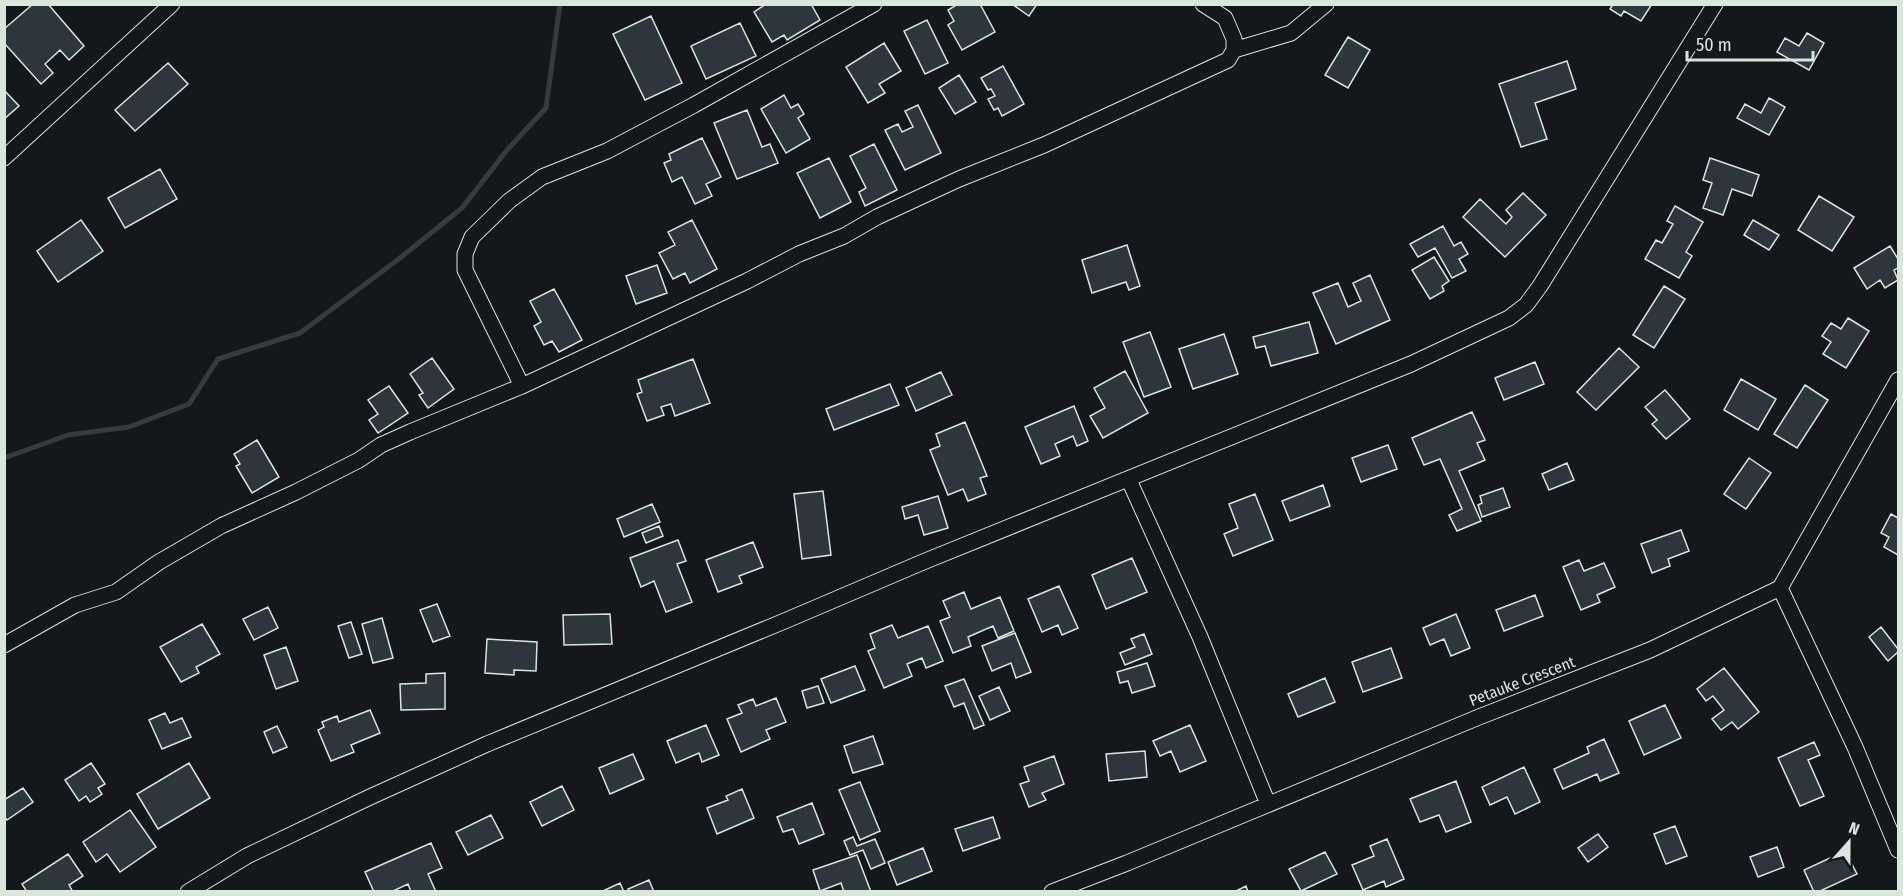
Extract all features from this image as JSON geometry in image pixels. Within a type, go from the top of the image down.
[{"type":"street","points":[[4,158],[172,4]]},
{"type":"street","points":[[522,386],[465,270],[465,254],[472,237],[509,201],[542,177],[607,151],[874,4]]},
{"type":"street","points":[[4,645],[75,605],[116,592],[159,561],[221,526],[297,492],[410,432],[522,386],[747,281],[799,254],[844,236],[959,179],[1044,145],[1228,60],[1234,50],[1234,39],[1225,18],[1203,4]]},
{"type":"street","points":[[1234,50],[1291,33],[1326,4]]},
{"type":"street","points":[[188,891],[247,856],[488,744],[923,562],[1411,364],[1518,312],[1540,286],[1715,4]]},
{"type":"street","points":[[1899,380],[1780,588],[1855,747],[1899,850]]},
{"type":"street","points":[[1129,480],[1200,637],[1268,804]]},
{"type":"street","name":"Petauke Crescent","points":[[1052,891],[1127,863],[1479,717],[1650,650],[1780,588]]},
{"type":"building","points":[[33,4],[48,4],[84,46],[69,60],[60,50],[45,64],[53,73],[41,84],[4,43],[4,29]]},
{"type":"building","points":[[766,4],[811,4],[820,20],[787,40],[784,35],[772,42],[754,12]]},
{"type":"building","points":[[958,4],[980,4],[995,32],[962,50],[948,25],[954,21],[948,10]]},
{"type":"building","points":[[1012,4],[1037,4],[1029,16]]},
{"type":"building","points":[[1613,4],[1652,4],[1641,21],[1624,11],[1621,16],[1610,9]]},
{"type":"building","points":[[651,16],[682,83],[645,100],[613,34]]},
{"type":"building","points":[[927,20],[948,63],[925,74],[904,31]]},
{"type":"building","points":[[740,23],[756,56],[706,79],[691,46]]},
{"type":"building","points":[[1807,33],[1824,43],[1809,70],[1777,52],[1785,38],[1799,46]]},
{"type":"building","points":[[1348,37],[1370,50],[1348,88],[1325,75]]},
{"type":"building","points":[[884,43],[901,71],[879,84],[885,93],[868,103],[846,67]]},
{"type":"building","points":[[1567,61],[1576,89],[1535,103],[1547,139],[1521,147],[1499,84]]},
{"type":"building","points":[[168,63],[188,84],[135,131],[115,110]]},
{"type":"building","points":[[1003,66],[1024,104],[1002,116],[998,108],[994,110],[988,99],[995,96],[991,89],[988,90],[981,78]]},
{"type":"building","points":[[959,75],[976,102],[955,114],[939,88]]},
{"type":"building","points":[[4,90],[19,106],[4,119]]},
{"type":"building","points":[[784,95],[791,108],[798,104],[804,114],[798,118],[810,139],[786,153],[761,109]]},
{"type":"building","points":[[1769,98],[1785,107],[1769,135],[1737,118],[1745,104],[1761,113]]},
{"type":"building","points":[[918,105],[941,153],[905,170],[885,130],[898,124],[902,132],[913,127],[905,111]]},
{"type":"building","points":[[747,110],[762,147],[770,144],[778,163],[737,179],[714,123]]},
{"type":"building","points":[[702,138],[721,177],[706,184],[712,196],[695,204],[682,177],[672,182],[664,163],[671,160],[669,154]]},
{"type":"building","points":[[874,144],[897,190],[865,206],[859,192],[866,188],[850,156]]},
{"type":"building","points":[[829,158],[851,202],[820,218],[797,173]]},
{"type":"building","points":[[1710,158],[1759,175],[1752,196],[1732,189],[1723,215],[1703,208],[1712,183],[1703,180]]},
{"type":"building","points":[[160,169],[177,199],[125,228],[108,198]]},
{"type":"building","points":[[1523,193],[1546,215],[1505,257],[1463,217],[1480,199],[1506,224],[1512,217],[1506,210]]},
{"type":"building","points":[[1819,196],[1854,217],[1832,251],[1798,230]]},
{"type":"building","points":[[1675,206],[1703,222],[1686,252],[1692,256],[1679,278],[1645,259],[1656,240],[1662,243],[1673,224],[1667,221]]},
{"type":"building","points":[[81,220],[103,251],[58,282],[37,251]]},
{"type":"building","points":[[692,220],[717,269],[690,283],[685,273],[673,279],[659,253],[675,245],[668,232]]},
{"type":"building","points":[[1753,220],[1779,235],[1769,250],[1744,235]]},
{"type":"building","points":[[1443,226],[1454,246],[1461,242],[1468,254],[1459,259],[1466,271],[1452,278],[1435,248],[1418,257],[1410,244]]},
{"type":"building","points":[[1127,245],[1140,286],[1129,290],[1126,282],[1092,293],[1082,260]]},
{"type":"building","points":[[1890,246],[1898,259],[1898,268],[1894,270],[1898,280],[1885,288],[1880,280],[1867,289],[1854,268]]},
{"type":"building","points":[[1434,257],[1449,281],[1442,286],[1444,291],[1430,299],[1412,270]]},
{"type":"building","points":[[657,265],[667,293],[636,304],[626,276]]},
{"type":"building","points":[[1370,275],[1390,320],[1336,344],[1313,293],[1338,283],[1348,307],[1361,301],[1353,283]]},
{"type":"building","points":[[1664,286],[1685,299],[1654,348],[1633,335]]},
{"type":"building","points":[[554,289],[582,340],[559,352],[552,341],[544,345],[534,326],[541,322],[530,301]]},
{"type":"building","points":[[1848,318],[1869,331],[1846,368],[1823,354],[1831,342],[1822,336],[1831,323],[1841,329]]},
{"type":"building","points":[[1309,322],[1318,353],[1271,366],[1265,346],[1256,348],[1253,337]]},
{"type":"building","points":[[1150,332],[1171,387],[1144,397],[1123,342]]},
{"type":"building","points":[[1224,334],[1238,374],[1193,389],[1179,349]]},
{"type":"building","points":[[1619,348],[1639,367],[1596,410],[1577,392]]},
{"type":"building","points":[[432,358],[454,389],[428,408],[419,395],[423,393],[410,374]]},
{"type":"building","points":[[693,359],[710,403],[675,416],[671,404],[661,407],[664,415],[647,421],[637,394],[642,392],[638,380]]},
{"type":"building","points":[[1535,362],[1544,384],[1504,400],[1495,378]]},
{"type":"building","points":[[1125,371],[1148,413],[1103,438],[1090,416],[1105,408],[1094,388]]},
{"type":"building","points":[[941,372],[952,395],[916,411],[906,388]]},
{"type":"building","points":[[1741,379],[1776,399],[1758,430],[1724,410]]},
{"type":"building","points":[[890,384],[899,405],[834,430],[826,409]]},
{"type":"building","points":[[1805,385],[1828,400],[1797,448],[1774,434]]},
{"type":"building","points":[[389,386],[408,413],[378,433],[369,420],[378,414],[368,400]]},
{"type":"building","points":[[1665,390],[1690,419],[1666,439],[1652,424],[1657,420],[1645,407]]},
{"type":"building","points":[[1074,406],[1088,441],[1077,446],[1073,436],[1055,444],[1060,456],[1041,464],[1025,427]]},
{"type":"building","points":[[1472,412],[1485,440],[1477,443],[1485,460],[1459,471],[1481,521],[1457,531],[1449,515],[1462,509],[1440,459],[1424,465],[1412,438]]},
{"type":"building","points":[[965,422],[987,476],[980,478],[986,494],[968,501],[963,489],[948,495],[930,450],[940,446],[936,434]]},
{"type":"building","points":[[257,440],[279,477],[252,493],[236,466],[240,464],[234,454]]},
{"type":"building","points":[[1388,445],[1397,469],[1361,482],[1352,458]]},
{"type":"building","points":[[1749,458],[1771,473],[1746,509],[1724,494]]},
{"type":"building","points":[[1567,463],[1574,480],[1549,490],[1542,474]]},
{"type":"building","points":[[1323,485],[1330,506],[1290,521],[1282,501]]},
{"type":"building","points":[[1503,488],[1510,507],[1482,517],[1478,505],[1482,503],[1480,496]]},
{"type":"building","points":[[823,491],[831,555],[802,559],[794,494]]},
{"type":"building","points":[[1255,494],[1273,540],[1233,556],[1224,534],[1238,528],[1229,504]]},
{"type":"building","points":[[938,496],[948,528],[924,535],[918,515],[905,519],[902,507]]},
{"type":"building","points":[[652,504],[660,522],[624,537],[617,519]]},
{"type":"building","points":[[1891,514],[1898,518],[1898,555],[1884,547],[1889,537],[1881,533]]},
{"type":"building","points":[[659,526],[663,536],[646,543],[642,533]]},
{"type":"building","points":[[1681,530],[1689,551],[1668,559],[1670,566],[1652,573],[1641,544]]},
{"type":"building","points":[[678,540],[686,561],[677,564],[692,602],[666,612],[654,581],[641,587],[630,558]]},
{"type":"building","points":[[753,542],[763,567],[739,576],[742,583],[718,592],[706,560]]},
{"type":"building","points":[[1132,558],[1147,592],[1106,609],[1092,575]]},
{"type":"building","points":[[1579,560],[1584,571],[1604,563],[1615,587],[1597,595],[1600,602],[1581,610],[1563,567]]},
{"type":"building","points":[[1059,586],[1078,628],[1062,635],[1058,625],[1042,632],[1028,599]]},
{"type":"building","points":[[964,592],[971,609],[1000,597],[1014,631],[998,638],[993,626],[968,637],[971,646],[953,653],[940,621],[950,617],[943,601]]},
{"type":"building","points":[[1535,595],[1543,616],[1504,631],[1496,610]]},
{"type":"building","points":[[437,604],[450,636],[433,642],[420,610]]},
{"type":"building","points":[[268,607],[278,628],[254,640],[243,619]]},
{"type":"building","points":[[610,614],[612,644],[564,645],[563,615]]},
{"type":"building","points":[[1456,614],[1470,648],[1451,656],[1444,639],[1430,645],[1423,628]]},
{"type":"building","points":[[382,618],[393,658],[373,663],[362,624]]},
{"type":"building","points":[[351,622],[362,654],[349,658],[338,626]]},
{"type":"building","points":[[202,624],[220,654],[196,667],[199,673],[181,682],[160,647]]},
{"type":"building","points":[[892,625],[898,638],[928,626],[943,661],[926,668],[922,658],[907,664],[912,676],[884,688],[868,651],[875,648],[870,634]]},
{"type":"building","points":[[1881,627],[1898,649],[1898,652],[1888,661],[1869,637]]},
{"type":"building","points":[[1015,633],[1031,672],[1016,678],[1011,663],[992,671],[982,646]]},
{"type":"building","points":[[1144,634],[1152,654],[1125,665],[1120,653],[1135,647],[1131,639]]},
{"type":"building","points":[[487,639],[537,642],[536,671],[514,670],[514,675],[485,673]]},
{"type":"building","points":[[286,647],[298,681],[276,689],[264,655]]},
{"type":"building","points":[[1391,648],[1402,678],[1363,692],[1352,662]]},
{"type":"building","points":[[1147,663],[1155,686],[1132,693],[1128,681],[1120,683],[1117,672]]},
{"type":"building","points":[[855,666],[865,690],[831,703],[821,679]]},
{"type":"building","points":[[1724,668],[1759,712],[1738,729],[1732,722],[1721,730],[1712,719],[1724,710],[1713,696],[1706,701],[1697,689]]},
{"type":"building","points":[[445,673],[445,709],[401,710],[400,684],[426,683],[426,674]]},
{"type":"building","points":[[1325,678],[1335,702],[1298,717],[1288,694]]},
{"type":"building","points":[[964,679],[984,725],[974,729],[964,703],[954,707],[945,686]]},
{"type":"building","points":[[818,686],[824,703],[807,708],[802,691]]},
{"type":"building","points":[[999,687],[1010,711],[990,720],[979,696]]},
{"type":"building","points":[[776,698],[786,722],[766,730],[770,739],[741,752],[727,719],[742,713],[738,705],[753,699],[756,706]]},
{"type":"building","points":[[1665,705],[1681,738],[1644,755],[1629,721]]},
{"type":"building","points":[[370,710],[380,733],[351,745],[354,752],[331,761],[318,730],[324,727],[322,722],[337,716],[339,722]]},
{"type":"building","points":[[165,713],[170,723],[182,718],[191,737],[162,749],[149,720]]},
{"type":"building","points":[[706,725],[719,755],[702,762],[699,753],[676,763],[667,741]]},
{"type":"building","points":[[1190,725],[1206,761],[1180,772],[1171,751],[1160,756],[1153,741]]},
{"type":"building","points":[[277,726],[287,747],[273,753],[264,732]]},
{"type":"building","points":[[873,736],[883,764],[853,773],[844,746]]},
{"type":"building","points":[[1604,739],[1619,773],[1600,781],[1597,774],[1563,789],[1554,769],[1589,753],[1587,747]]},
{"type":"building","points":[[1814,742],[1820,755],[1808,760],[1824,796],[1800,806],[1778,758]]},
{"type":"building","points":[[1145,751],[1147,777],[1109,781],[1106,754]]},
{"type":"building","points":[[633,754],[644,779],[610,794],[599,768]]},
{"type":"building","points":[[1054,756],[1064,784],[1042,793],[1046,800],[1029,807],[1020,784],[1029,781],[1024,767]]},
{"type":"building","points":[[91,763],[105,784],[98,788],[102,794],[90,802],[86,796],[79,801],[65,780]]},
{"type":"building","points":[[189,763],[210,798],[158,829],[137,794]]},
{"type":"building","points":[[1524,767],[1540,802],[1515,814],[1507,797],[1490,805],[1482,787]]},
{"type":"building","points":[[1456,781],[1471,822],[1446,832],[1439,815],[1420,822],[1410,799]]},
{"type":"building","points":[[860,782],[880,831],[860,840],[839,790]]},
{"type":"building","points":[[562,786],[574,810],[542,826],[530,802]]},
{"type":"building","points":[[23,788],[33,802],[7,820],[4,816],[4,800]]},
{"type":"building","points":[[742,789],[754,818],[717,834],[707,808],[728,800],[726,796]]},
{"type":"building","points":[[812,803],[824,834],[799,844],[793,829],[783,832],[777,817]]},
{"type":"building","points":[[130,810],[156,847],[120,872],[107,854],[96,862],[83,842]]},
{"type":"building","points":[[491,815],[503,838],[468,855],[456,832]]},
{"type":"building","points":[[993,817],[1000,838],[963,851],[955,829]]},
{"type":"building","points":[[1675,826],[1687,856],[1666,864],[1654,834]]},
{"type":"building","points":[[1598,834],[1608,847],[1588,862],[1578,848]]},
{"type":"building","points":[[853,837],[857,846],[875,839],[885,863],[871,869],[863,850],[850,855],[844,841]]},
{"type":"building","points":[[1387,839],[1404,879],[1386,887],[1384,881],[1363,890],[1352,865],[1374,856],[1370,846]]},
{"type":"building","points":[[431,843],[442,868],[428,874],[436,892],[411,892],[408,884],[391,892],[374,892],[365,872]]},
{"type":"building","points":[[1777,847],[1784,867],[1758,877],[1750,857]]},
{"type":"building","points":[[923,848],[932,871],[897,885],[888,862]]},
{"type":"building","points":[[1845,851],[1857,874],[1814,892],[1804,870]]},
{"type":"building","points":[[1325,852],[1337,874],[1301,891],[1289,869]]},
{"type":"building","points":[[68,854],[83,876],[69,885],[73,892],[27,892],[22,884]]},
{"type":"building","points":[[857,855],[871,892],[844,892],[841,883],[820,891],[813,870]]},
{"type":"building","points":[[649,880],[654,892],[630,892],[628,889]]},
{"type":"building","points":[[620,883],[624,892],[605,892],[605,890]]},
{"type":"building","points":[[1246,886],[1248,892],[1234,892]]},
{"type":"waterway","points":[[4,458],[68,435],[129,427],[189,404],[218,359],[300,333],[462,208],[507,150],[546,108],[560,4]]}]
